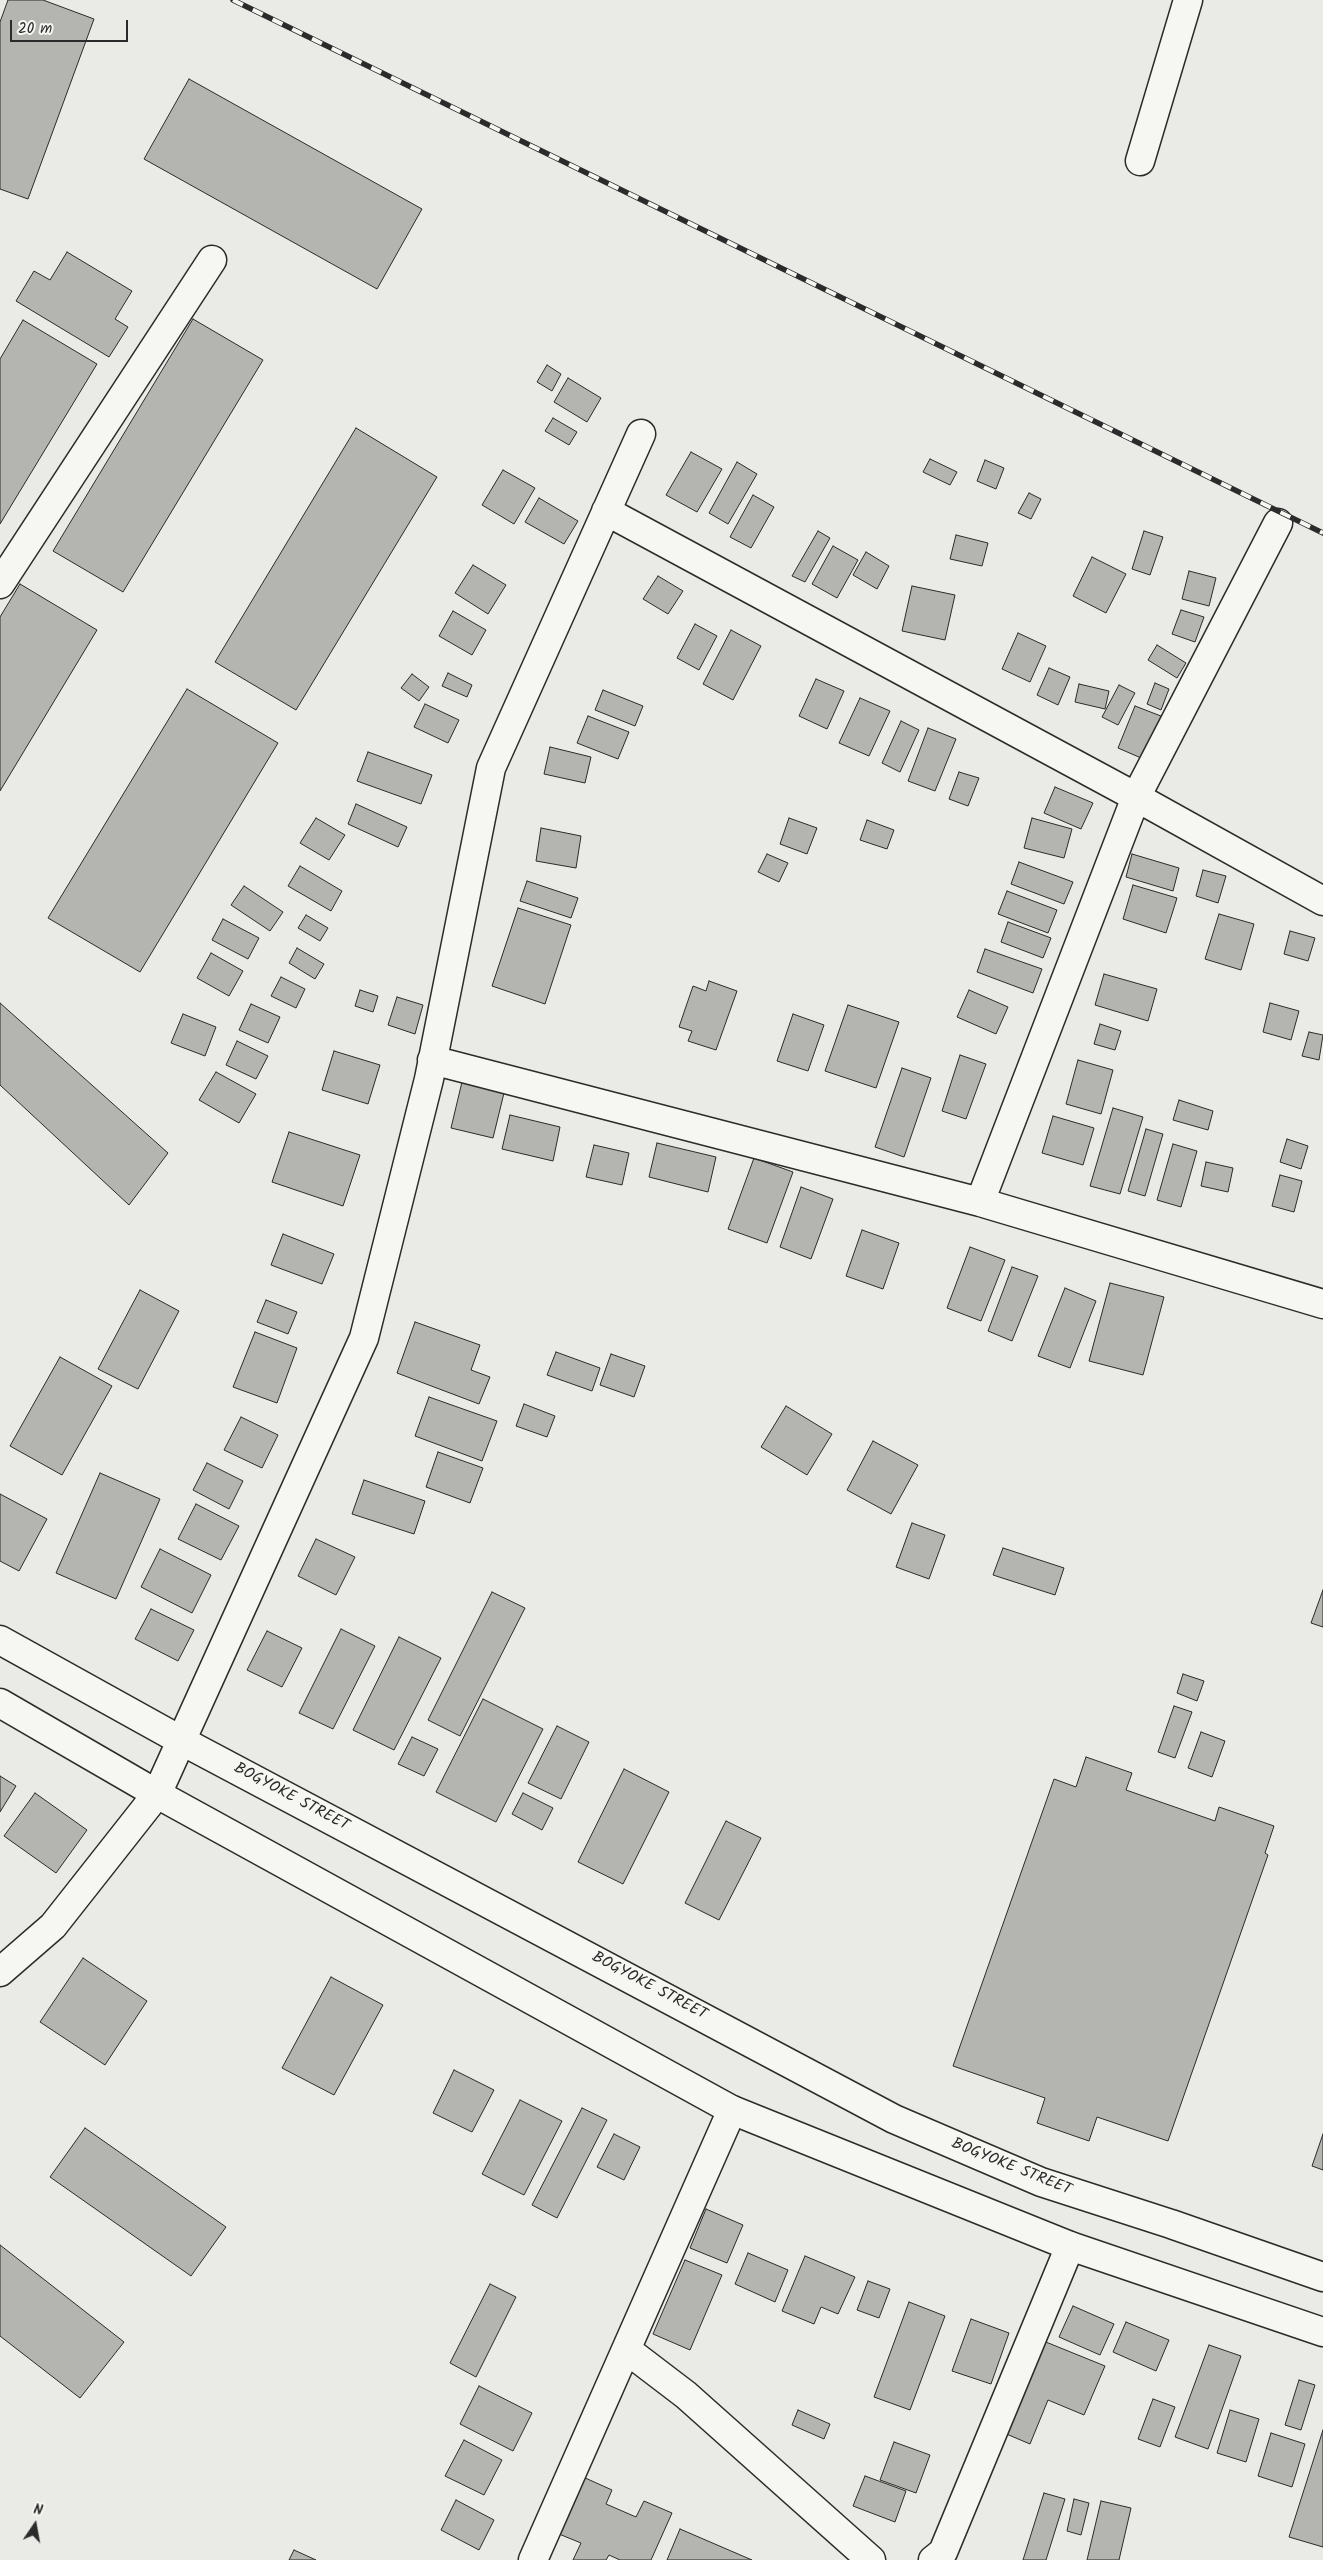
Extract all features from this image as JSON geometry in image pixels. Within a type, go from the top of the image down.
[{"type":"street","points":[[1140,161],[1188,0]]},
{"type":"street","points":[[0,584],[212,260]]},
{"type":"street","points":[[0,1972],[53,1926],[157,1794],[364,1338],[432,1060],[491,768],[641,434]]},
{"type":"street","points":[[606,511],[1136,797],[1323,901]]},
{"type":"street","points":[[980,1202],[1136,797],[1278,523]]},
{"type":"street","points":[[432,1060],[980,1202],[1323,1304]]},
{"type":"street","name":"BOGYOKE STREET","points":[[0,1640],[182,1741],[894,2119],[1041,2182],[1171,2224],[1323,2278]]},
{"type":"street","points":[[0,1702],[157,1794],[732,2110],[1070,2246],[1323,2332]]},
{"type":"street","points":[[534,2560],[732,2110]]},
{"type":"street","points":[[933,2560],[943,2552],[1070,2246]]},
{"type":"street","points":[[627,2350],[686,2395],[871,2560]]},
{"type":"building","points":[[8,0],[43,0],[94,19],[28,199],[0,189],[0,22]]},
{"type":"building","points":[[189,79],[422,209],[377,289],[144,159]]},
{"type":"building","points":[[67,252],[132,291],[115,319],[128,327],[109,357],[16,301],[34,271],[50,280]]},
{"type":"building","points":[[193,319],[263,360],[123,592],[53,551]]},
{"type":"building","points":[[23,320],[97,364],[0,524],[0,359]]},
{"type":"building","points":[[547,365],[561,374],[552,391],[537,382]]},
{"type":"building","points":[[568,378],[601,398],[587,422],[554,402]]},
{"type":"building","points":[[553,418],[577,432],[569,445],[545,431]]},
{"type":"building","points":[[356,428],[437,477],[296,710],[215,662]]},
{"type":"building","points":[[691,452],[722,469],[697,512],[666,495]]},
{"type":"building","points":[[930,459],[957,472],[950,485],[923,472]]},
{"type":"building","points":[[985,460],[1004,468],[996,489],[977,481]]},
{"type":"building","points":[[737,462],[757,474],[728,524],[709,513]]},
{"type":"building","points":[[503,470],[535,488],[514,524],[482,505]]},
{"type":"building","points":[[1029,493],[1041,499],[1031,519],[1018,513]]},
{"type":"building","points":[[753,495],[774,507],[751,548],[730,537]]},
{"type":"building","points":[[539,498],[578,521],[564,544],[525,522]]},
{"type":"building","points":[[818,531],[830,538],[805,582],[792,576]]},
{"type":"building","points":[[1144,531],[1163,537],[1150,575],[1132,569]]},
{"type":"building","points":[[956,535],[988,543],[982,566],[950,559]]},
{"type":"building","points":[[833,546],[858,560],[837,598],[812,584]]},
{"type":"building","points":[[866,552],[889,566],[877,589],[853,575]]},
{"type":"building","points":[[1092,557],[1126,574],[1106,613],[1073,596]]},
{"type":"building","points":[[473,565],[506,585],[488,614],[455,593]]},
{"type":"building","points":[[1189,571],[1216,578],[1209,606],[1182,599]]},
{"type":"building","points":[[658,576],[683,591],[668,614],[643,599]]},
{"type":"building","points":[[20,584],[97,630],[0,791],[0,617]]},
{"type":"building","points":[[912,586],[955,595],[945,640],[902,631]]},
{"type":"building","points":[[1181,610],[1204,617],[1195,642],[1172,634]]},
{"type":"building","points":[[453,611],[486,630],[472,655],[439,636]]},
{"type":"building","points":[[695,624],[717,636],[699,670],[677,658]]},
{"type":"building","points":[[731,630],[761,646],[733,700],[703,684]]},
{"type":"building","points":[[1018,633],[1046,646],[1030,682],[1002,669]]},
{"type":"building","points":[[1157,645],[1186,663],[1177,678],[1148,660]]},
{"type":"building","points":[[1049,668],[1070,677],[1058,705],[1037,695]]},
{"type":"building","points":[[448,673],[472,685],[467,697],[442,686]]},
{"type":"building","points":[[412,674],[429,687],[419,701],[401,688]]},
{"type":"building","points":[[816,679],[844,691],[827,729],[799,716]]},
{"type":"building","points":[[1155,683],[1169,689],[1161,710],[1147,704]]},
{"type":"building","points":[[1079,684],[1109,691],[1105,709],[1075,702]]},
{"type":"building","points":[[1119,685],[1135,693],[1118,725],[1102,717]]},
{"type":"building","points":[[187,689],[278,743],[140,972],[48,918]]},
{"type":"building","points":[[603,690],[643,706],[635,726],[595,710]]},
{"type":"building","points":[[860,698],[890,711],[869,756],[839,743]]},
{"type":"building","points":[[425,704],[459,720],[448,743],[414,727]]},
{"type":"building","points":[[1135,706],[1166,718],[1148,761],[1118,748]]},
{"type":"building","points":[[588,716],[629,732],[618,759],[577,743]]},
{"type":"building","points":[[901,721],[919,730],[900,772],[882,763]]},
{"type":"building","points":[[928,728],[956,739],[935,791],[908,781]]},
{"type":"building","points":[[550,747],[591,757],[585,783],[544,774]]},
{"type":"building","points":[[368,752],[432,775],[421,804],[357,781]]},
{"type":"building","points":[[959,772],[979,778],[968,806],[949,799]]},
{"type":"building","points":[[1055,787],[1093,803],[1081,829],[1044,813]]},
{"type":"building","points":[[356,804],[407,827],[398,847],[348,824]]},
{"type":"building","points":[[316,818],[345,835],[329,860],[300,843]]},
{"type":"building","points":[[789,818],[817,828],[807,854],[780,844]]},
{"type":"building","points":[[1032,818],[1072,829],[1064,858],[1024,848]]},
{"type":"building","points":[[867,820],[894,830],[887,849],[860,840]]},
{"type":"building","points":[[541,828],[581,836],[576,868],[536,861]]},
{"type":"building","points":[[767,854],[788,863],[779,882],[758,872]]},
{"type":"building","points":[[1132,854],[1179,868],[1173,891],[1126,877]]},
{"type":"building","points":[[1019,862],[1073,882],[1064,904],[1011,884]]},
{"type":"building","points":[[300,866],[342,891],[331,911],[288,886]]},
{"type":"building","points":[[1203,870],[1226,876],[1218,903],[1196,896]]},
{"type":"building","points":[[527,881],[578,898],[571,918],[520,901]]},
{"type":"building","points":[[1133,885],[1177,898],[1166,933],[1123,919]]},
{"type":"building","points":[[244,886],[283,912],[270,931],[231,905]]},
{"type":"building","points":[[1007,891],[1057,910],[1048,933],[998,914]]},
{"type":"building","points":[[518,908],[571,925],[545,1004],[492,986]]},
{"type":"building","points":[[1219,914],[1254,924],[1241,970],[1205,959]]},
{"type":"building","points":[[306,915],[328,928],[320,941],[298,928]]},
{"type":"building","points":[[223,919],[259,938],[248,959],[212,940]]},
{"type":"building","points":[[1008,922],[1051,938],[1043,958],[1001,942]]},
{"type":"building","points":[[1290,931],[1315,938],[1308,961],[1284,954]]},
{"type":"building","points":[[297,948],[324,964],[315,979],[289,963]]},
{"type":"building","points":[[985,949],[1042,969],[1033,993],[977,972]]},
{"type":"building","points":[[211,953],[243,971],[229,996],[197,978]]},
{"type":"building","points":[[1104,974],[1157,989],[1148,1021],[1095,1005]]},
{"type":"building","points":[[281,977],[305,989],[296,1008],[271,996]]},
{"type":"building","points":[[709,981],[737,991],[716,1050],[688,1041],[692,1031],[679,1027],[693,986],[706,991]]},
{"type":"building","points":[[360,990],[378,996],[373,1012],[355,1006]]},
{"type":"building","points":[[969,990],[1008,1007],[996,1034],[957,1017]]},
{"type":"building","points":[[397,997],[423,1005],[415,1034],[388,1025]]},
{"type":"building","points":[[0,1003],[168,1153],[129,1205],[0,1085]]},
{"type":"building","points":[[1270,1003],[1299,1011],[1291,1040],[1263,1032]]},
{"type":"building","points":[[251,1004],[280,1017],[268,1043],[239,1030]]},
{"type":"building","points":[[848,1005],[899,1022],[876,1088],[825,1071]]},
{"type":"building","points":[[183,1014],[216,1027],[205,1056],[171,1043]]},
{"type":"building","points":[[793,1014],[824,1025],[808,1071],[777,1061]]},
{"type":"building","points":[[1100,1024],[1121,1031],[1115,1050],[1094,1044]]},
{"type":"building","points":[[1309,1032],[1323,1035],[1319,1060],[1302,1056]]},
{"type":"building","points":[[237,1041],[268,1056],[256,1079],[226,1065]]},
{"type":"building","points":[[334,1051],[380,1065],[368,1104],[322,1090]]},
{"type":"building","points":[[960,1055],[986,1064],[966,1119],[942,1111]]},
{"type":"building","points":[[1078,1060],[1113,1070],[1101,1114],[1066,1104]]},
{"type":"building","points":[[902,1068],[931,1078],[904,1157],[875,1147]]},
{"type":"building","points":[[216,1072],[256,1094],[239,1123],[199,1100]]},
{"type":"building","points":[[462,1082],[504,1093],[493,1138],[451,1128]]},
{"type":"building","points":[[1179,1100],[1213,1111],[1208,1130],[1173,1120]]},
{"type":"building","points":[[1113,1108],[1143,1117],[1120,1194],[1090,1186]]},
{"type":"building","points":[[510,1115],[560,1127],[553,1161],[502,1149]]},
{"type":"building","points":[[1053,1116],[1094,1128],[1083,1165],[1042,1153]]},
{"type":"building","points":[[1146,1129],[1163,1134],[1145,1196],[1128,1191]]},
{"type":"building","points":[[289,1132],[360,1155],[343,1206],[272,1182]]},
{"type":"building","points":[[1287,1139],[1308,1146],[1301,1169],[1280,1162]]},
{"type":"building","points":[[657,1143],[716,1157],[708,1192],[649,1177]]},
{"type":"building","points":[[1173,1144],[1197,1151],[1181,1207],[1157,1200]]},
{"type":"building","points":[[594,1145],[629,1153],[622,1185],[586,1177]]},
{"type":"building","points":[[754,1158],[793,1172],[767,1243],[728,1229]]},
{"type":"building","points":[[1206,1162],[1233,1168],[1228,1192],[1201,1186]]},
{"type":"building","points":[[1280,1175],[1302,1181],[1294,1212],[1272,1206]]},
{"type":"building","points":[[801,1187],[833,1199],[811,1259],[780,1247]]},
{"type":"building","points":[[862,1230],[899,1243],[883,1289],[846,1276]]},
{"type":"building","points":[[283,1234],[334,1254],[322,1284],[271,1265]]},
{"type":"building","points":[[970,1247],[1005,1260],[981,1321],[947,1308]]},
{"type":"building","points":[[1012,1267],[1038,1276],[1012,1341],[988,1331]]},
{"type":"building","points":[[1110,1283],[1164,1297],[1143,1375],[1089,1361]]},
{"type":"building","points":[[1065,1288],[1096,1301],[1070,1368],[1038,1356]]},
{"type":"building","points":[[140,1290],[179,1311],[138,1389],[98,1369]]},
{"type":"building","points":[[266,1300],[297,1312],[288,1334],[257,1322]]},
{"type":"building","points":[[415,1322],[480,1345],[471,1370],[490,1377],[479,1404],[397,1373]]},
{"type":"building","points":[[255,1332],[297,1348],[277,1403],[233,1387]]},
{"type":"building","points":[[556,1352],[600,1368],[592,1391],[547,1375]]},
{"type":"building","points":[[611,1354],[645,1366],[634,1397],[600,1385]]},
{"type":"building","points":[[60,1357],[112,1386],[62,1475],[10,1446]]},
{"type":"building","points":[[429,1397],[497,1421],[482,1461],[415,1436]]},
{"type":"building","points":[[524,1404],[555,1416],[547,1437],[516,1426]]},
{"type":"building","points":[[786,1406],[832,1434],[807,1475],[761,1447]]},
{"type":"building","points":[[241,1417],[278,1435],[262,1468],[224,1450]]},
{"type":"building","points":[[873,1441],[918,1465],[891,1514],[847,1490]]},
{"type":"building","points":[[438,1452],[483,1468],[470,1503],[426,1487]]},
{"type":"building","points":[[207,1463],[243,1481],[229,1509],[193,1490]]},
{"type":"building","points":[[100,1473],[160,1499],[116,1599],[56,1573]]},
{"type":"building","points":[[364,1480],[425,1501],[414,1534],[352,1514]]},
{"type":"building","points":[[0,1494],[47,1519],[19,1571],[0,1561]]},
{"type":"building","points":[[196,1504],[239,1526],[221,1560],[178,1539]]},
{"type":"building","points":[[912,1523],[945,1535],[929,1579],[896,1567]]},
{"type":"building","points":[[316,1539],[355,1557],[336,1595],[298,1576]]},
{"type":"building","points":[[1003,1548],[1064,1568],[1055,1595],[993,1575]]},
{"type":"building","points":[[160,1549],[211,1575],[192,1613],[141,1587]]},
{"type":"building","points":[[1323,1590],[1323,1627],[1311,1623]]},
{"type":"building","points":[[492,1592],[525,1608],[460,1736],[428,1720]]},
{"type":"building","points":[[151,1609],[194,1630],[178,1661],[135,1639]]},
{"type":"building","points":[[341,1629],[375,1646],[333,1729],[299,1713]]},
{"type":"building","points":[[267,1631],[302,1648],[282,1687],[247,1670]]},
{"type":"building","points":[[399,1637],[441,1658],[394,1750],[353,1730]]},
{"type":"building","points":[[1183,1674],[1204,1681],[1197,1701],[1177,1693]]},
{"type":"building","points":[[483,1699],[543,1729],[496,1822],[436,1792]]},
{"type":"building","points":[[1174,1706],[1192,1712],[1175,1758],[1158,1752]]},
{"type":"building","points":[[557,1726],[589,1742],[561,1799],[528,1783]]},
{"type":"building","points":[[1201,1732],[1225,1741],[1212,1777],[1188,1768]]},
{"type":"building","points":[[412,1737],[438,1749],[424,1776],[398,1764]]},
{"type":"building","points":[[1086,1757],[1132,1773],[1126,1790],[1215,1821],[1219,1807],[1274,1826],[1265,1853],[1268,1855],[1168,2141],[1097,2117],[1089,2141],[1037,2123],[1045,2098],[953,2066],[1054,1779],[1076,1787]]},
{"type":"building","points":[[624,1769],[669,1792],[623,1884],[578,1862]]},
{"type":"building","points":[[0,1776],[16,1786],[0,1812]]},
{"type":"building","points":[[35,1793],[87,1830],[56,1873],[4,1836]]},
{"type":"building","points":[[523,1793],[553,1808],[542,1830],[512,1814]]},
{"type":"building","points":[[726,1821],[761,1838],[719,1920],[685,1903]]},
{"type":"building","points":[[83,1958],[147,2001],[105,2065],[40,2022]]},
{"type":"building","points":[[331,1977],[383,2005],[334,2095],[282,2068]]},
{"type":"building","points":[[454,2070],[494,2090],[472,2132],[433,2113]]},
{"type":"building","points":[[520,2100],[562,2121],[524,2195],[482,2174]]},
{"type":"building","points":[[582,2108],[607,2120],[557,2218],[532,2205]]},
{"type":"building","points":[[85,2128],[226,2227],[191,2276],[50,2177]]},
{"type":"building","points":[[614,2134],[640,2147],[624,2180],[597,2167]]},
{"type":"building","points":[[1323,2134],[1323,2170],[1312,2166]]},
{"type":"building","points":[[706,2209],[743,2225],[727,2263],[690,2248]]},
{"type":"building","points":[[0,2245],[124,2342],[80,2398],[0,2336]]},
{"type":"building","points":[[748,2253],[788,2270],[775,2302],[735,2284]]},
{"type":"building","points":[[805,2256],[855,2277],[838,2314],[821,2307],[814,2324],[782,2311]]},
{"type":"building","points":[[685,2260],[722,2275],[690,2350],[653,2334]]},
{"type":"building","points":[[868,2281],[890,2289],[879,2318],[857,2310]]},
{"type":"building","points":[[490,2284],[516,2297],[476,2377],[450,2363]]},
{"type":"building","points":[[909,2302],[945,2316],[910,2410],[874,2397]]},
{"type":"building","points":[[1073,2306],[1114,2324],[1100,2355],[1059,2337]]},
{"type":"building","points":[[971,2319],[1009,2333],[991,2384],[952,2371]]},
{"type":"building","points":[[1126,2322],[1169,2340],[1156,2371],[1113,2352]]},
{"type":"building","points":[[1036,2338],[1105,2366],[1084,2415],[1048,2400],[1030,2444],[997,2430]]},
{"type":"building","points":[[1209,2345],[1241,2356],[1208,2449],[1175,2437]]},
{"type":"building","points":[[1299,2380],[1315,2385],[1301,2430],[1285,2425]]},
{"type":"building","points":[[479,2386],[532,2413],[513,2451],[460,2424]]},
{"type":"building","points":[[1153,2399],[1175,2407],[1160,2447],[1138,2439]]},
{"type":"building","points":[[798,2410],[830,2424],[824,2439],[792,2425]]},
{"type":"building","points":[[1230,2410],[1259,2419],[1246,2462],[1217,2453]]},
{"type":"building","points":[[1323,2430],[1323,2547],[1289,2537]]},
{"type":"building","points":[[1271,2433],[1305,2444],[1292,2487],[1258,2476]]},
{"type":"building","points":[[464,2440],[502,2460],[484,2495],[445,2476]]},
{"type":"building","points":[[894,2442],[930,2455],[916,2493],[880,2480]]},
{"type":"building","points":[[865,2476],[906,2491],[895,2522],[853,2506]]},
{"type":"building","points":[[583,2477],[612,2490],[606,2504],[636,2517],[644,2501],[672,2513],[651,2560],[620,2560],[609,2555],[606,2560],[573,2560],[581,2543],[559,2534]]},
{"type":"building","points":[[1044,2493],[1065,2499],[1046,2560],[1023,2560]]},
{"type":"building","points":[[1074,2499],[1089,2503],[1081,2535],[1067,2531]]},
{"type":"building","points":[[456,2500],[494,2520],[479,2550],[441,2530]]},
{"type":"building","points":[[1101,2501],[1131,2508],[1119,2560],[1087,2560]]},
{"type":"building","points":[[680,2529],[752,2560],[667,2560]]},
{"type":"building","points":[[294,2550],[316,2560],[289,2560]]},
{"type":"railway","points":[[233,0],[1323,533]]}]
